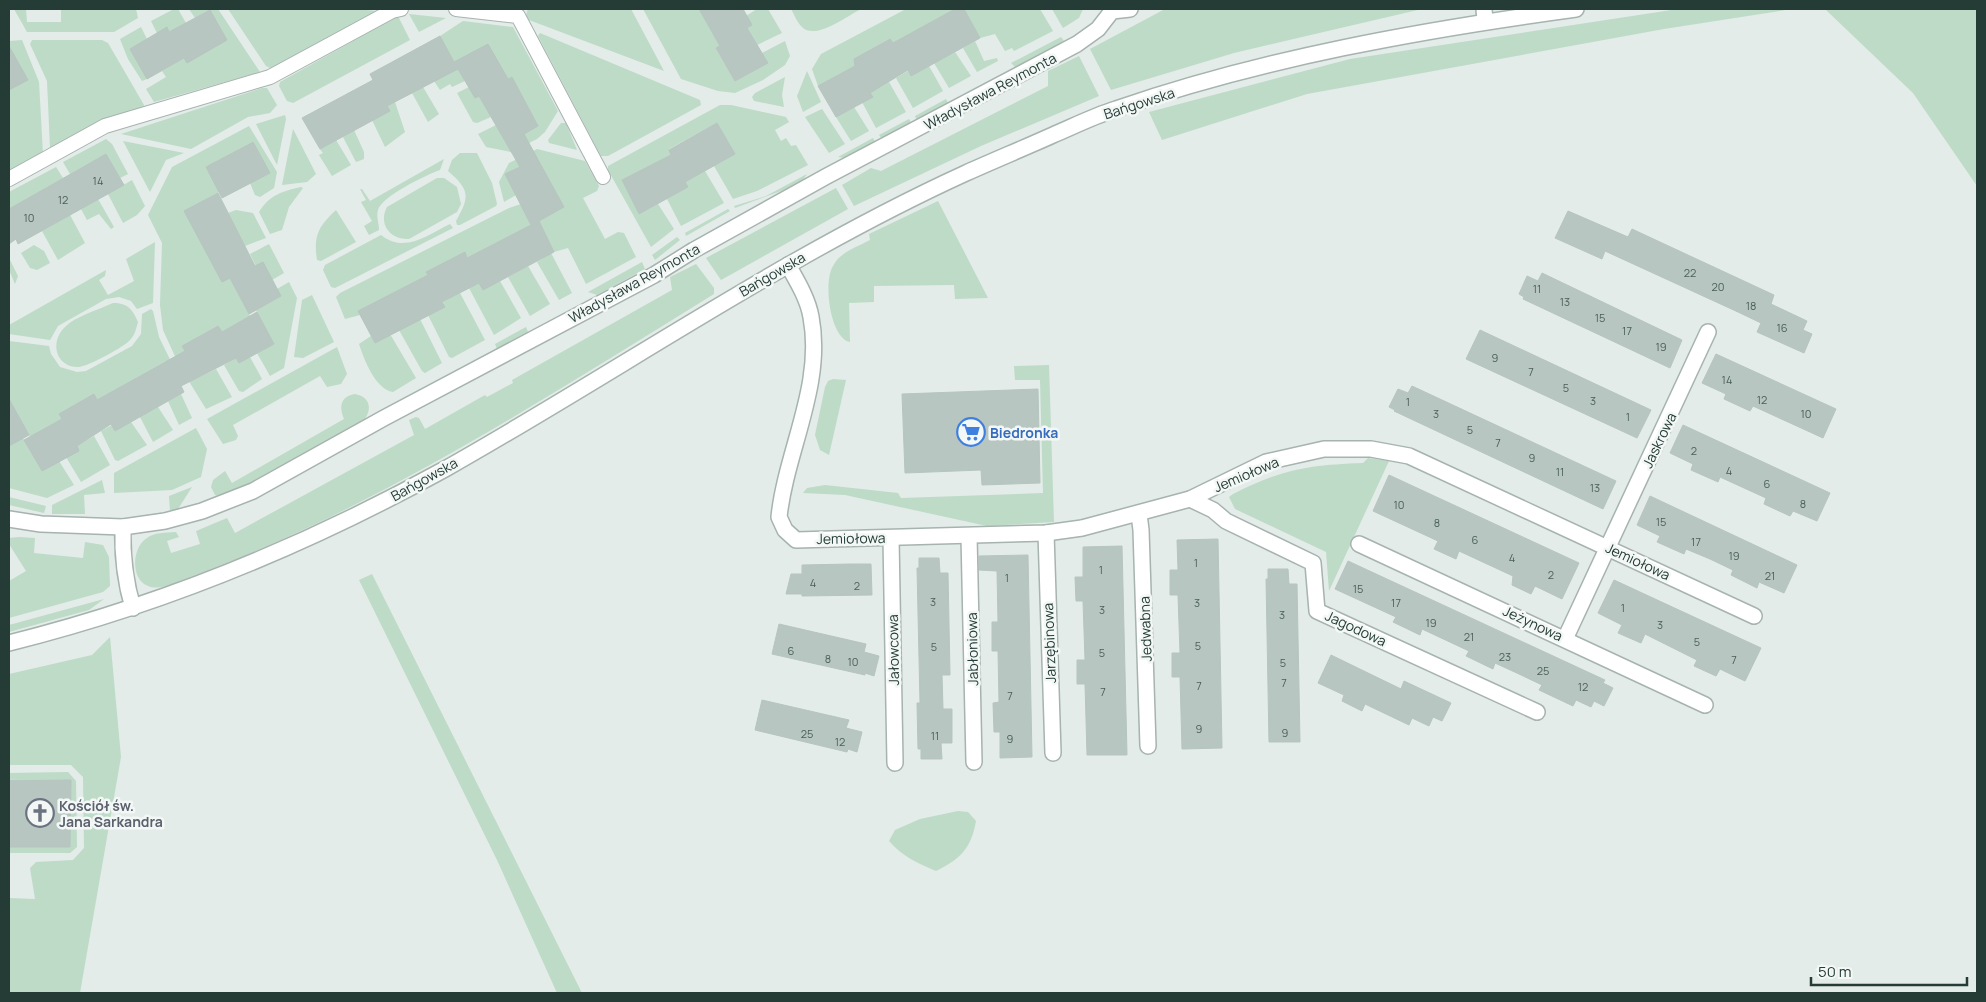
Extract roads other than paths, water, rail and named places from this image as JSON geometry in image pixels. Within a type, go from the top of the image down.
[{"type":"street","points":[[9,179],[105,126],[270,77],[392,11],[401,9]]},
{"type":"street","points":[[456,9],[518,16],[603,177]]},
{"type":"street","name":"Władysława Reymonta","points":[[9,519],[41,524],[123,527],[164,521],[202,511],[253,491],[384,418],[654,275],[694,250],[827,176],[1077,44],[1098,29],[1111,10],[1130,9]]},
{"type":"street","name":"Bańgowska","points":[[9,643],[133,608],[284,550],[446,468],[824,244],[964,174],[1113,109],[1293,58],[1484,15],[1576,9]]},
{"type":"street","name":"Jemiołowa","points":[[788,265],[808,305],[813,348],[808,392],[780,517],[786,530],[796,540],[1046,533],[1082,528],[1190,499],[1266,462],[1324,448],[1371,449],[1409,456],[1754,616]]},
{"type":"street","name":"Jaskrowa","points":[[1565,638],[1606,546],[1678,401],[1708,332]]},
{"type":"street","name":"Jagodowa","points":[[1190,499],[1212,510],[1226,521],[1313,562],[1317,611],[1537,712]]},
{"type":"street","name":"Jedwabna","points":[[1139,514],[1148,746]]},
{"type":"street","points":[[123,527],[122,547],[127,589],[133,608]]},
{"type":"street","name":"Jarzębinowa","points":[[1046,533],[1053,753]]},
{"type":"street","name":"Jabłoniowa","points":[[968,536],[974,762]]},
{"type":"street","name":"Jałowcowa","points":[[890,538],[895,763]]},
{"type":"street","name":"Jeżynowa","points":[[1359,544],[1705,704]]},
{"type":"place","name":"Biedronka","points":[[971,432]]},
{"type":"place","name":"Kościół św. Jana Sarkandra","points":[[40,813]]}]
